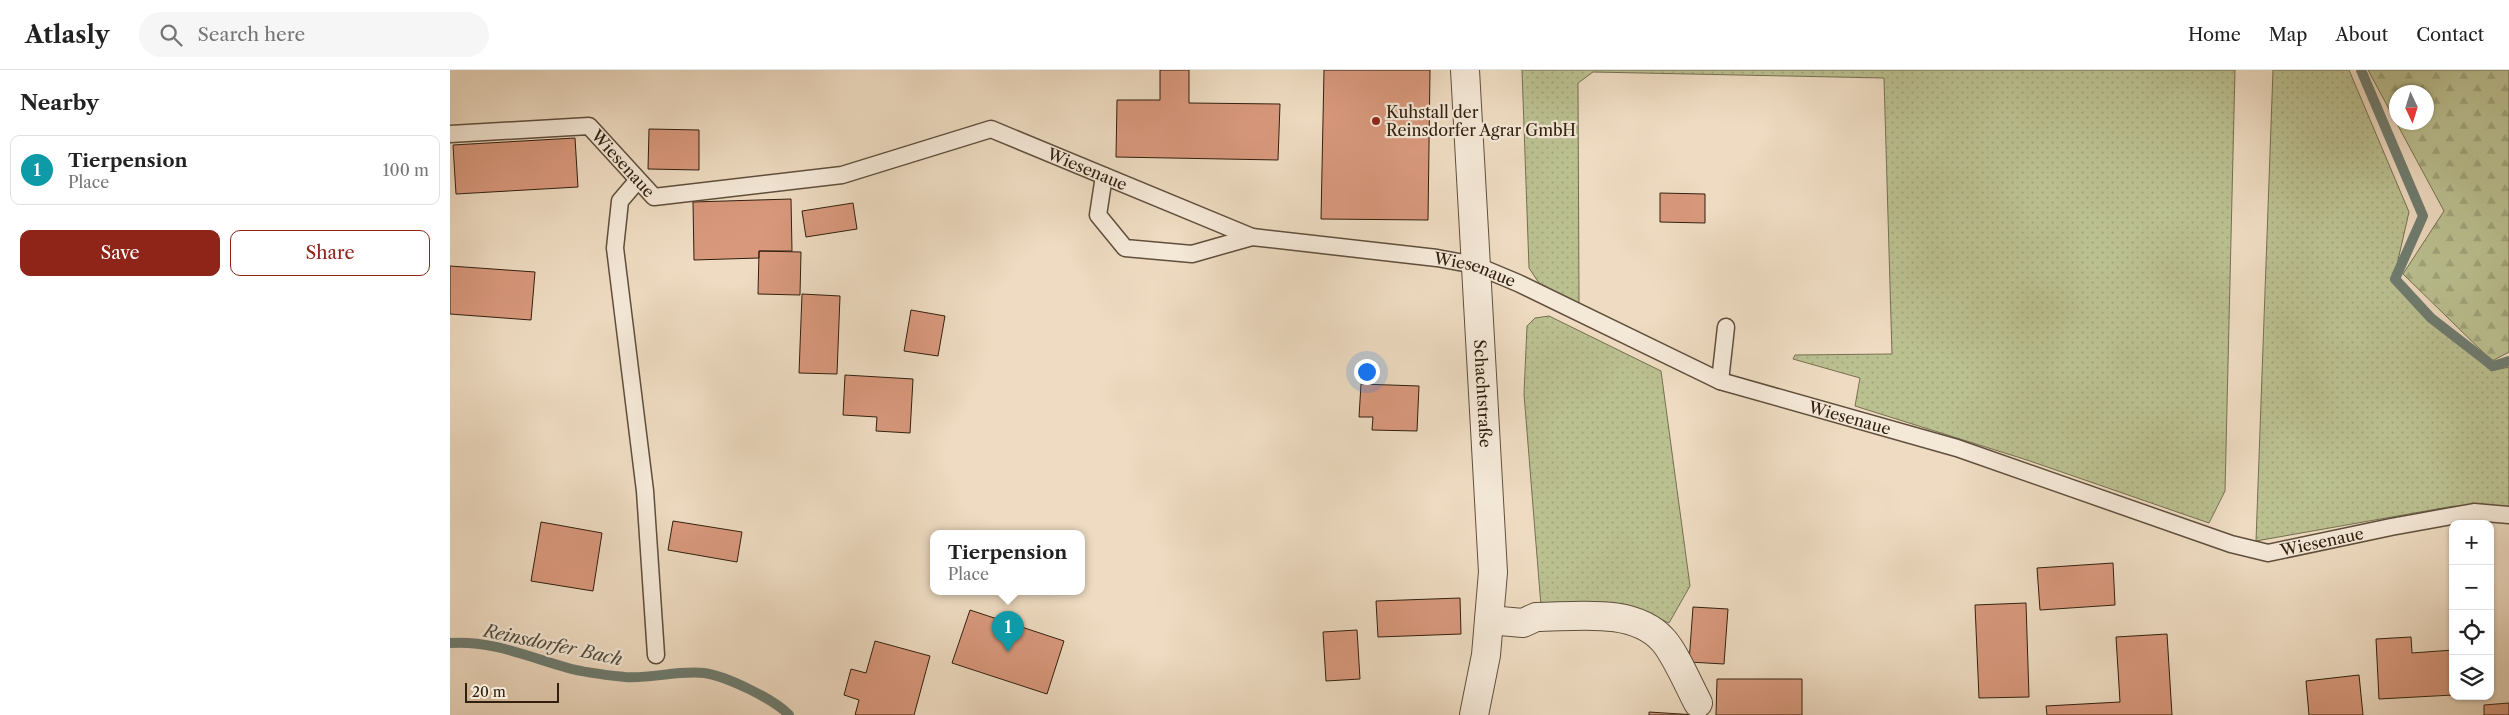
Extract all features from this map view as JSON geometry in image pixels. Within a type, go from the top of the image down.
[{"type":"street","name":"Schachtstraße","points":[[1465,70],[1493,572],[1486,655],[1474,715]]},
{"type":"street","points":[[1489,620],[1523,623],[1536,617],[1620,617],[1649,626],[1664,641],[1698,704]]},
{"type":"lane","name":"Wiesenaue","points":[[450,134],[589,126],[654,197],[842,175],[991,129],[1051,152],[1252,237],[1437,258],[1475,265],[1518,283],[1720,381],[1957,448],[2231,544],[2268,553],[2474,512],[2509,515]]},
{"type":"lane","points":[[1104,176],[1098,215],[1125,248],[1192,254],[1252,237]]},
{"type":"lane","points":[[638,180],[620,201],[615,248],[645,492],[656,655]]},
{"type":"lane","points":[[1720,381],[1726,327]]},
{"type":"green space","points":[[1522,70],[2235,70],[2225,491],[2209,523],[2027,460],[1855,406],[1860,378],[1793,359],[1795,355],[1892,354],[1884,78],[1593,72],[1578,83],[1579,304],[1539,283],[1529,268]]},
{"type":"green space","points":[[2273,70],[2349,70],[2409,212],[2393,282],[2491,371],[2509,367],[2509,513],[2454,506],[2256,541]]},
{"type":"green space","points":[[2368,70],[2509,70],[2509,352],[2492,361],[2403,274],[2444,211],[2400,130],[2434,130],[2434,85],[2389,85],[2389,109]]},
{"type":"green space","points":[[1549,316],[1661,371],[1690,586],[1669,623],[1639,612],[1623,609],[1541,606],[1524,394],[1527,326],[1535,318]]},
{"type":"building","points":[[1160,70],[1189,70],[1189,103],[1280,104],[1278,160],[1116,157],[1117,100],[1160,100]]},
{"type":"building","name":"Kuhstall der Reinsdorfer Agrar GmbH","points":[[1324,70],[1430,70],[1428,220],[1321,219]]},
{"type":"building","points":[[649,129],[699,130],[699,170],[648,169]]},
{"type":"building","points":[[575,138],[578,187],[456,194],[453,145]]},
{"type":"building","points":[[1660,193],[1705,194],[1705,223],[1660,222]]},
{"type":"building","points":[[791,199],[792,251],[759,251],[759,258],[694,260],[693,202]]},
{"type":"building","points":[[853,203],[857,229],[806,237],[802,211]]},
{"type":"building","points":[[759,251],[801,252],[800,295],[758,294]]},
{"type":"building","points":[[450,266],[535,272],[531,320],[450,314]]},
{"type":"building","points":[[802,294],[840,296],[837,374],[799,373]]},
{"type":"building","points":[[911,310],[945,316],[938,356],[904,351]]},
{"type":"building","points":[[845,375],[913,379],[910,433],[876,431],[877,417],[843,415]]},
{"type":"building","points":[[1361,384],[1419,386],[1417,431],[1372,430],[1373,417],[1359,417]]},
{"type":"building","points":[[673,521],[742,532],[737,562],[668,550]]},
{"type":"building","points":[[541,522],[602,533],[593,591],[531,581]]},
{"type":"building","points":[[2113,563],[2115,605],[2040,610],[2037,568]]},
{"type":"building","points":[[1460,598],[1461,634],[1378,637],[1376,601]]},
{"type":"building","points":[[2026,603],[2029,697],[1979,698],[1975,605]]},
{"type":"building","points":[[1693,607],[1728,609],[1724,664],[1689,662]]},
{"type":"building","points":[[970,610],[1064,641],[1047,694],[952,663]]},
{"type":"building","points":[[1357,630],[1360,679],[1326,681],[1323,632]]},
{"type":"building","points":[[2167,634],[2172,715],[2047,715],[2046,706],[2120,702],[2116,637]]},
{"type":"building","points":[[2411,637],[2412,653],[2449,650],[2449,695],[2379,699],[2376,639]]},
{"type":"building","points":[[875,641],[930,656],[914,715],[855,715],[859,700],[844,695],[851,669],[866,673]]},
{"type":"building","points":[[2359,675],[2363,715],[2309,715],[2306,681]]},
{"type":"building","points":[[1717,679],[1802,679],[1802,715],[1716,715]]},
{"type":"building","points":[[2509,703],[2509,715],[2484,715],[2484,705]]},
{"type":"building","points":[[1649,712],[1696,715],[1649,715]]},
{"type":"waterway","points":[[2361,70],[2423,216],[2395,279],[2431,318],[2493,366],[2509,361]]},
{"type":"waterway","name":"Reinsdorfer Bach","points":[[450,643],[480,644],[510,650],[589,673],[625,677],[694,672],[704,673],[749,689],[772,702],[789,715]]},
{"type":"place","name":"Kuhstall der Reinsdorfer Agrar GmbH","points":[[1376,121]]},
{"type":"place","name":"Tierpension","points":[[1008,652]]}]
